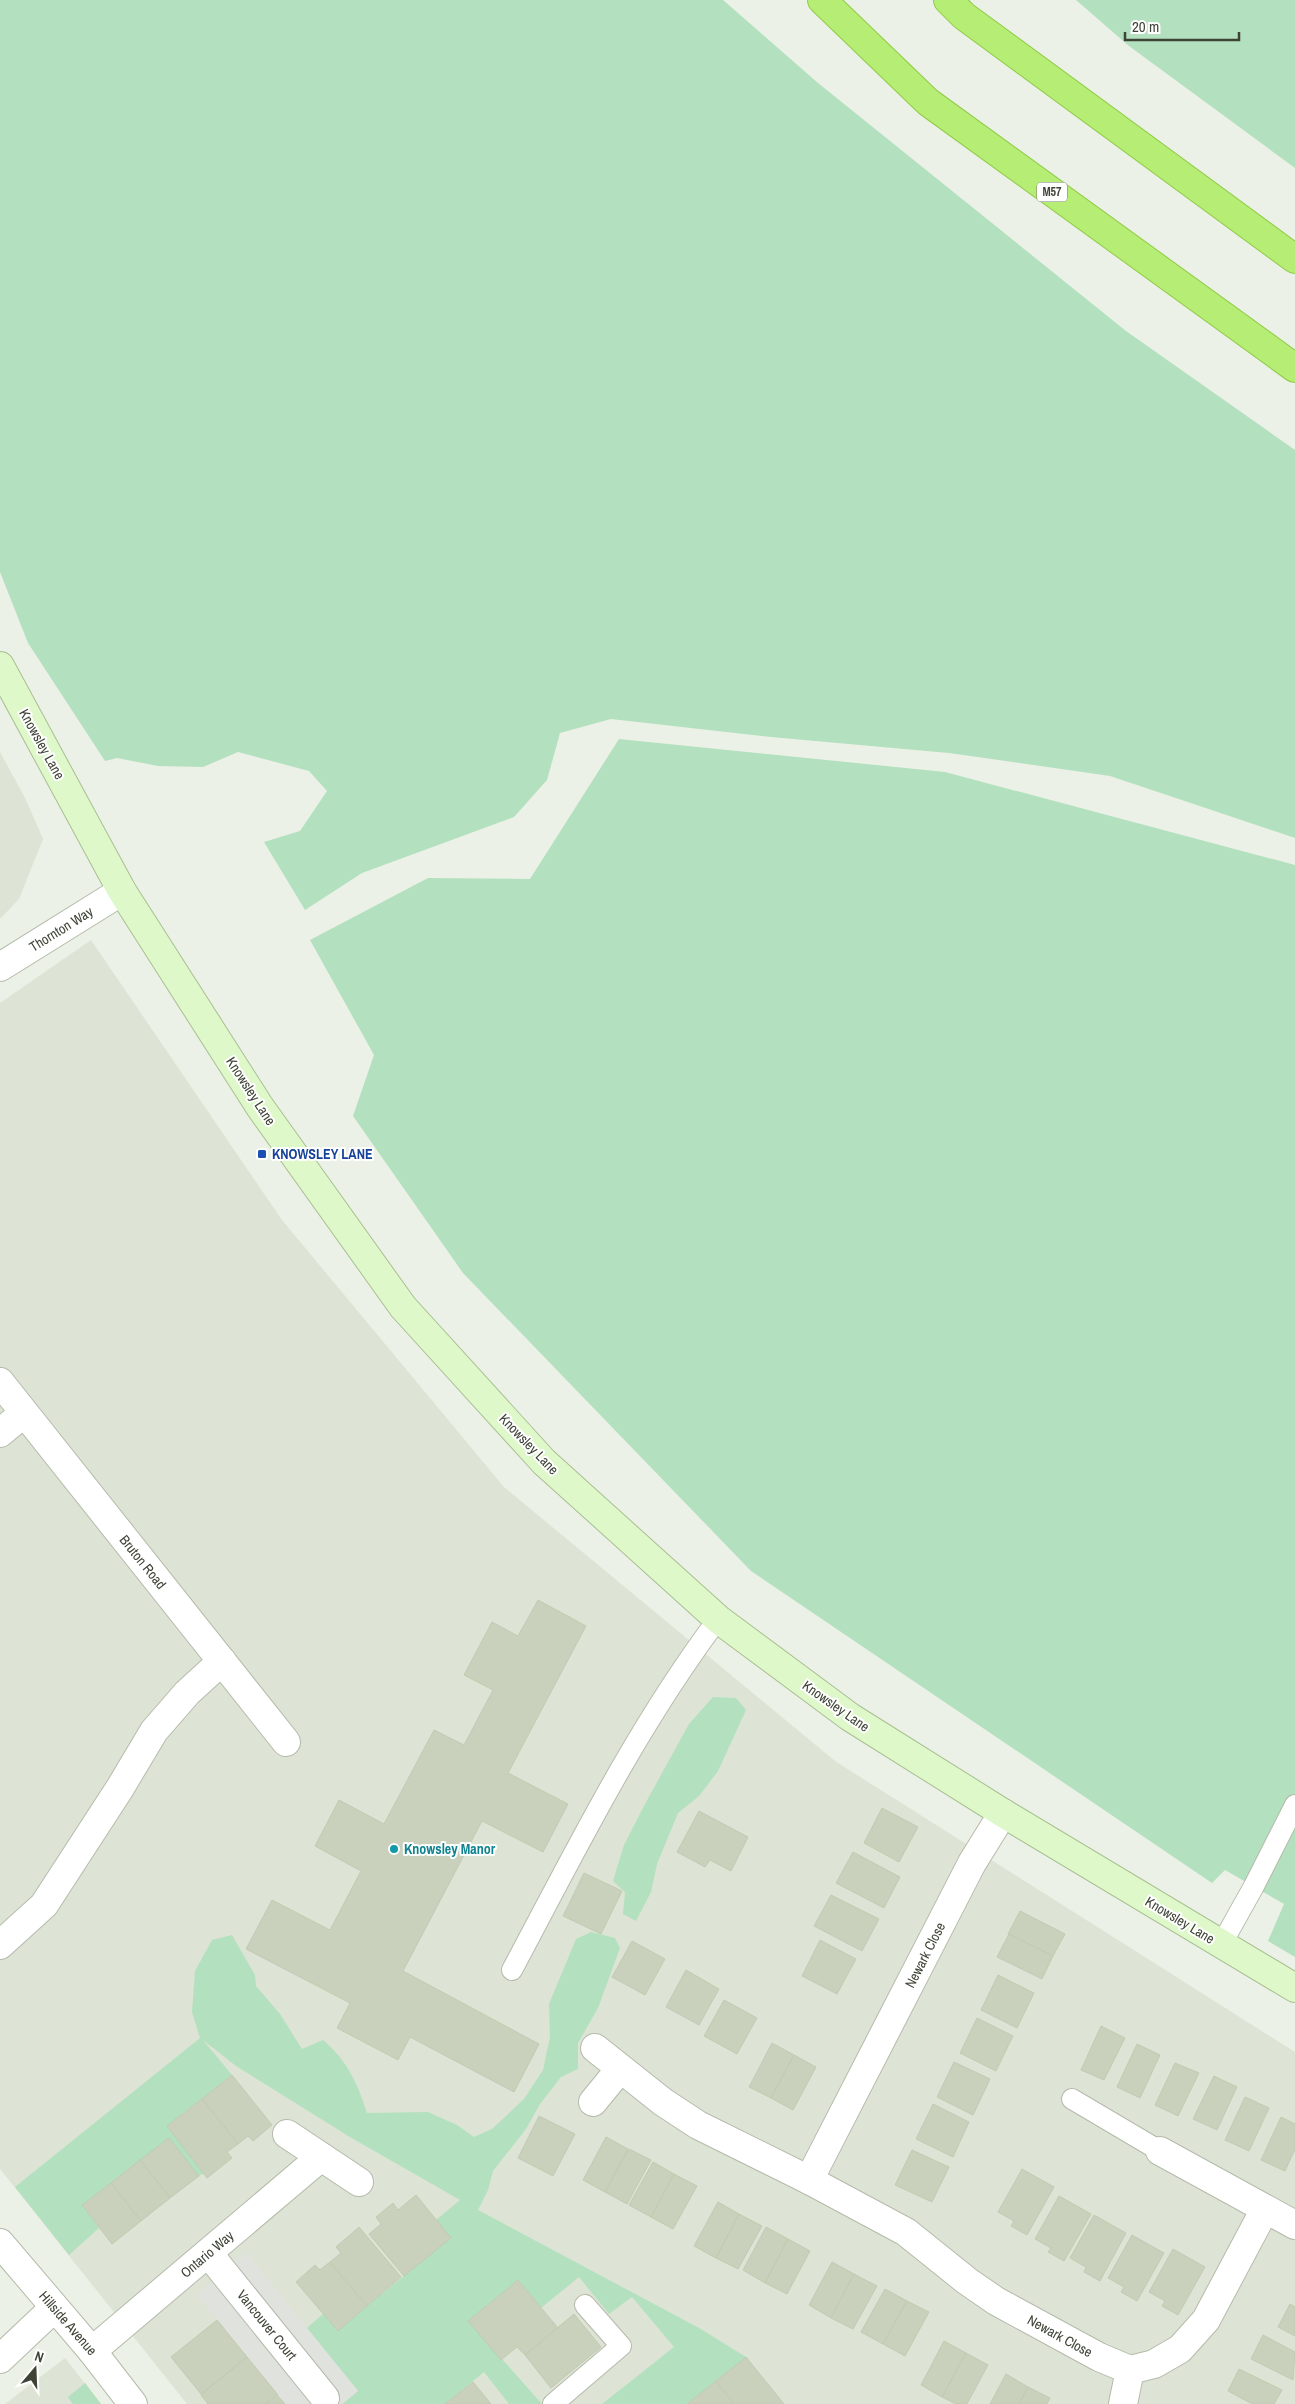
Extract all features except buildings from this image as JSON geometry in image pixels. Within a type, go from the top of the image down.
[{"type":"highway","name":"M57","points":[[822,0],[928,102],[1295,368]]},
{"type":"highway","points":[[948,0],[964,16],[1295,259]]},
{"type":"main road","name":"Knowsley Lane","points":[[0,666],[122,891],[260,1107],[403,1307],[544,1462],[718,1619],[850,1717],[1003,1813],[1295,1988]]},
{"type":"street","name":"Thornton Way","points":[[0,967],[122,891]]},
{"type":"street","name":"Bruton Road","points":[[0,1382],[286,1742]]},
{"type":"street","points":[[0,1433],[24,1414]]},
{"type":"street","points":[[0,1945],[44,1905],[120,1788],[154,1731],[187,1693],[222,1661]]},
{"type":"street","name":"Newark Close","points":[[809,2180],[972,1863],[1003,1813]]},
{"type":"street","name":"Newark Close","points":[[595,2048],[663,2102],[698,2124],[906,2232],[967,2281],[996,2301],[1098,2358],[1130,2370]]},
{"type":"street","points":[[593,2102],[620,2069]]},
{"type":"street","points":[[287,2134],[359,2182]]},
{"type":"street","points":[[1160,2150],[1295,2225]]},
{"type":"street","name":"Ontario Way","points":[[92,2351],[321,2157]]},
{"type":"street","points":[[1123,2404],[1130,2370],[1154,2364],[1180,2349],[1206,2320],[1264,2208]]},
{"type":"street","name":"Hillside Avenue","points":[[0,2243],[92,2351],[134,2404]]},
{"type":"street","name":"Vancouver Court","points":[[208,2253],[325,2398]]},
{"type":"street","points":[[0,2359],[54,2308]]},
{"type":"lane","points":[[512,1970],[612,1782],[685,1662],[718,1619]]},
{"type":"lane","points":[[1222,1945],[1295,1805]]},
{"type":"lane","points":[[1072,2099],[1160,2150]]},
{"type":"lane","points":[[554,2404],[621,2346],[585,2305]]},
{"type":"shaded area","points":[[0,752],[25,798],[43,839],[19,899],[0,919]]},
{"type":"shaded area","points":[[91,940],[282,1220],[504,1487],[835,1761],[1295,2052],[1295,2404],[187,2404],[0,2169],[0,1003]]},
{"type":"shaded area","points":[[245,2252],[358,2391],[342,2404],[285,2404],[197,2295]]},
{"type":"shaded area","points":[[65,2358],[101,2404],[5,2404]]},
{"type":"green space","points":[[0,0],[723,0],[818,83],[1126,331],[1295,450],[1295,838],[1110,776],[949,753],[771,737],[611,719],[560,733],[547,780],[514,817],[362,873],[305,910],[264,842],[300,831],[327,791],[309,771],[238,752],[203,767],[158,766],[117,758],[105,761],[28,643],[0,572]]},
{"type":"green space","points":[[1076,0],[1295,0],[1295,168],[1129,46]]},
{"type":"green space","points":[[619,739],[945,772],[1295,865],[1295,1957],[1268,1941],[1284,1904],[1225,1870],[1212,1883],[751,1571],[463,1273],[353,1116],[374,1055],[310,940],[428,878],[530,879]]},
{"type":"green space","points":[[713,1697],[736,1698],[746,1710],[718,1771],[699,1796],[678,1813],[657,1864],[651,1892],[636,1921],[623,1914],[625,1892],[613,1881],[624,1845],[689,1724]]},
{"type":"green space","points":[[591,1932],[615,1938],[620,1948],[598,2008],[578,2043],[578,2069],[561,2077],[540,2104],[526,2129],[493,2171],[488,2190],[478,2210],[699,2328],[746,2357],[687,2404],[602,2404],[674,2347],[632,2297],[609,2314],[579,2277],[541,2308],[518,2280],[468,2321],[542,2404],[509,2404],[484,2372],[445,2404],[342,2404],[358,2391],[307,2328],[324,2313],[338,2330],[450,2238],[436,2220],[460,2200],[350,2137],[236,2066],[203,2040],[232,2075],[167,2126],[204,2173],[199,2176],[169,2138],[82,2205],[99,2228],[69,2255],[15,2187],[200,2038],[192,2012],[195,1971],[212,1940],[232,1935],[255,1975],[256,1986],[280,2014],[302,2049],[323,2040],[339,2056],[351,2073],[367,2113],[428,2112],[457,2125],[474,2137],[492,2129],[524,2099],[543,2070],[550,2037],[549,2004],[576,1939]]},
{"type":"green space","points":[[85,2383],[101,2404],[73,2404],[68,2397]]},
{"type":"place","name":"KNOWSLEY LANE","points":[[262,1154]]},
{"type":"place","name":"Knowsley Manor","points":[[394,1849]]}]
